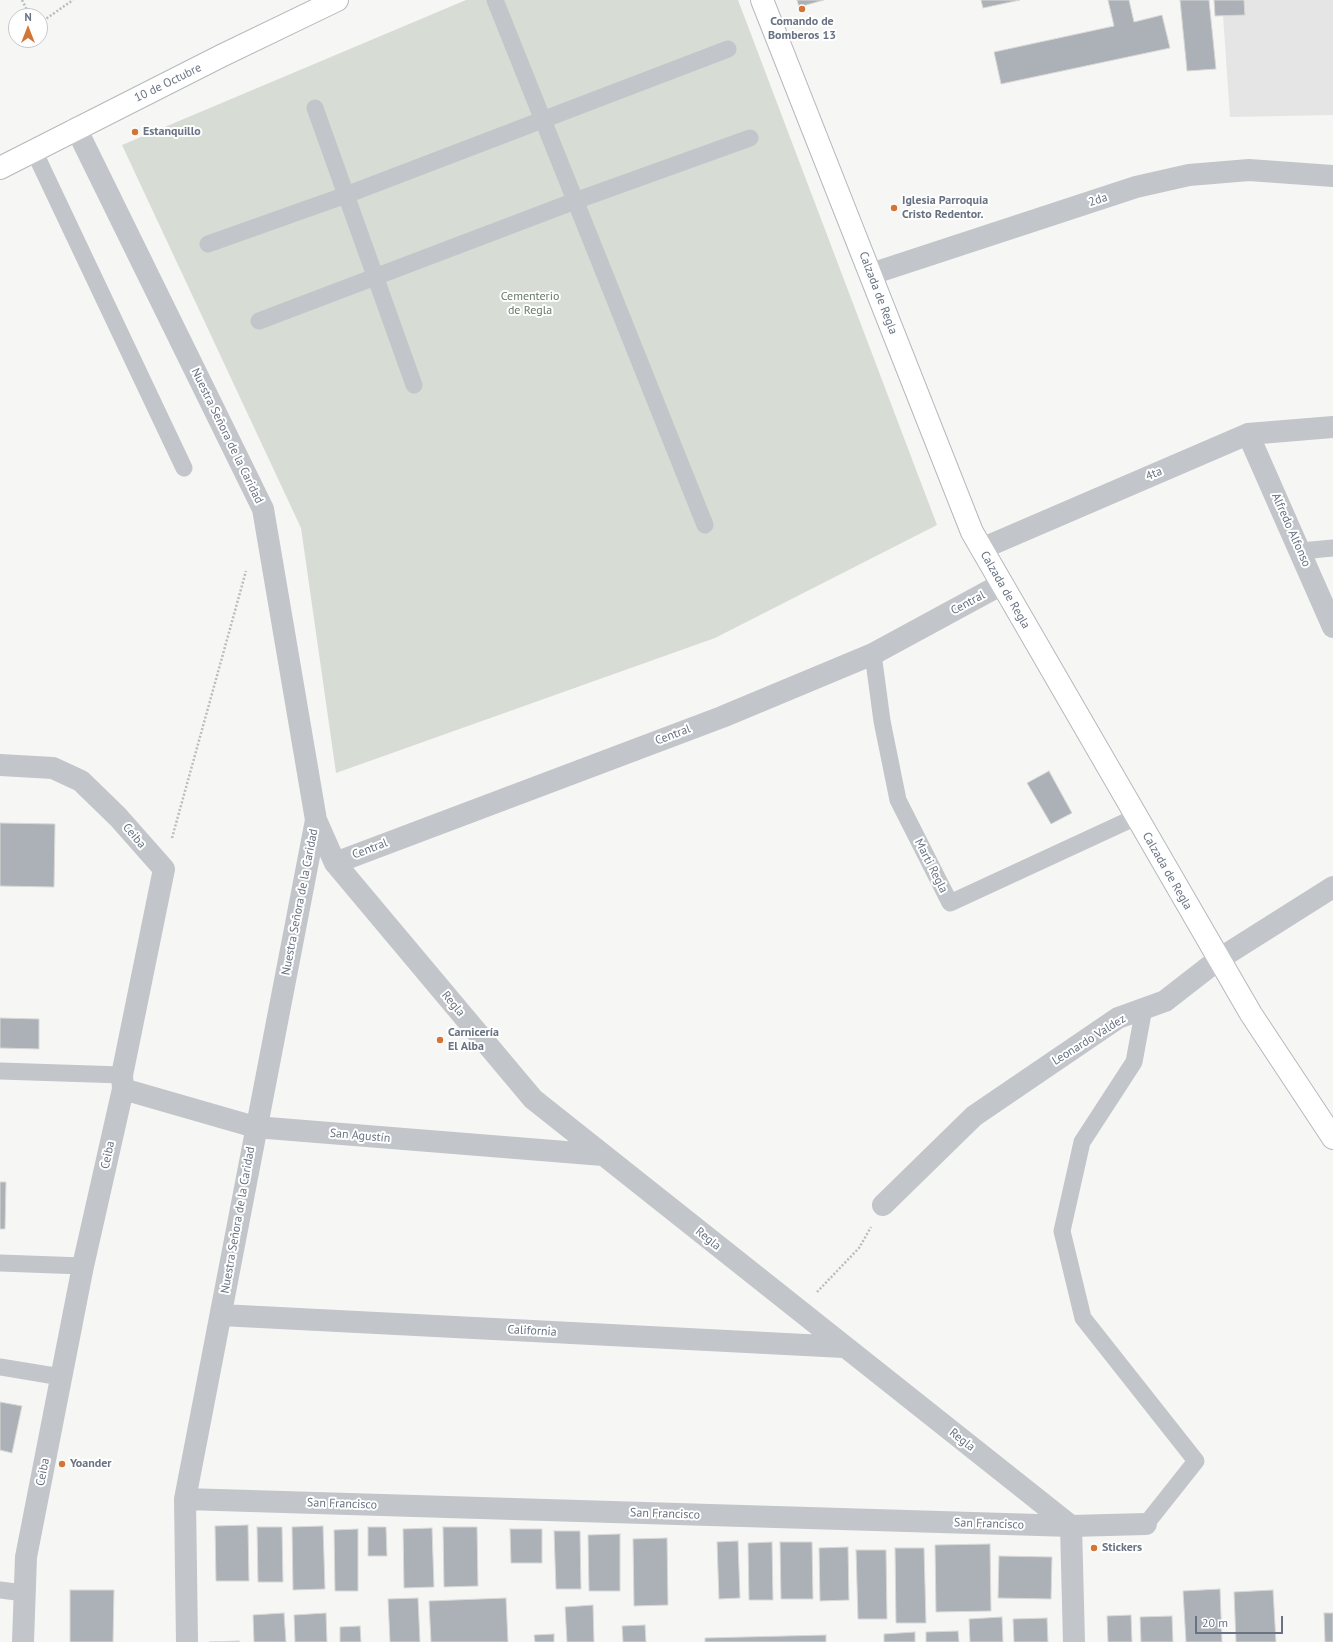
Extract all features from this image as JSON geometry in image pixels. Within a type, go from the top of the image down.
[{"type":"main road","name":"10 de Octubre","points":[[0,168],[76,128],[337,0]]},
{"type":"main road","name":"Calzada de Regla","points":[[762,0],[972,532],[1251,1014],[1333,1138]]},
{"type":"street","name":"Nuestra Señora de la Caridad","points":[[76,128],[263,509],[316,820],[255,1127],[221,1315],[185,1500],[187,1642]]},
{"type":"street","name":"2da","points":[[871,274],[1136,187],[1189,175],[1249,170],[1333,176]]},
{"type":"street","name":"4ta","points":[[981,549],[1248,434],[1333,427]]},
{"type":"street","name":"Alfredo Alfonso","points":[[1248,434],[1301,551],[1333,627]]},
{"type":"street","name":"Central","points":[[335,863],[722,717],[873,654],[1002,584]]},
{"type":"street","name":"Ceiba","points":[[0,765],[53,768],[81,781],[118,817],[164,869],[122,1082],[83,1266],[26,1557],[23,1642]]},
{"type":"street","name":"Regla","points":[[316,820],[335,863],[533,1099],[1071,1526]]},
{"type":"street","name":"Leonardo Valdez","points":[[883,1205],[974,1116],[1118,1018],[1165,1001],[1219,959],[1333,887]]},
{"type":"street","name":"San Agustín","points":[[122,1082],[255,1127],[603,1155]]},
{"type":"street","name":"California","points":[[221,1315],[844,1347]]},
{"type":"street","name":"San Francisco","points":[[185,1500],[1071,1526],[1146,1524]]},
{"type":"street","points":[[1071,1526],[1074,1642]]},
{"type":"lane","points":[[495,0],[705,525]]},
{"type":"lane","points":[[208,244],[346,195],[728,49]]},
{"type":"lane","points":[[315,108],[414,385]]},
{"type":"lane","points":[[259,321],[376,278],[575,201],[750,138]]},
{"type":"lane","points":[[34,151],[184,468]]},
{"type":"lane","points":[[1301,551],[1333,548]]},
{"type":"lane","name":"Marti Regla","points":[[873,654],[882,721],[898,800],[950,903],[1136,817]]},
{"type":"lane","points":[[1144,1008],[1134,1062],[1082,1142],[1062,1231],[1083,1318],[1196,1461],[1146,1524]]},
{"type":"lane","points":[[0,1070],[122,1082]]},
{"type":"lane","points":[[0,1263],[83,1266]]},
{"type":"lane","points":[[0,1367],[61,1377]]},
{"type":"lane","points":[[0,1590],[24,1593]]},
{"type":"path","points":[[48,17],[73,0]]},
{"type":"path","points":[[164,869],[246,570]]},
{"type":"path","points":[[799,1311],[859,1248],[883,1205]]},
{"type":"shaded area","points":[[1222,0],[1333,0],[1333,115],[1230,117]]},
{"type":"green space","name":"Cementerio de Regla","points":[[466,0],[738,0],[937,525],[715,638],[336,773],[301,528],[122,145]]},
{"type":"building","points":[[797,0],[824,0],[799,7]]},
{"type":"building","points":[[981,0],[1020,0],[983,8]]},
{"type":"building","points":[[1108,0],[1129,0],[1134,22],[1162,15],[1170,48],[1001,84],[994,52],[1114,26]]},
{"type":"building","points":[[1180,0],[1209,0],[1216,69],[1187,71]]},
{"type":"building","points":[[1214,0],[1244,0],[1245,15],[1215,16]]},
{"type":"building","points":[[1049,771],[1072,813],[1051,824],[1027,783]]},
{"type":"building","points":[[0,823],[55,824],[54,887],[0,886]]},
{"type":"building","points":[[0,1018],[39,1019],[39,1049],[0,1048]]},
{"type":"building","points":[[0,1182],[6,1182],[5,1229],[0,1229]]},
{"type":"building","points":[[0,1402],[22,1406],[12,1453],[0,1450]]},
{"type":"building","points":[[248,1525],[249,1581],[216,1581],[215,1526]]},
{"type":"building","points":[[323,1526],[325,1589],[293,1590],[292,1527]]},
{"type":"building","points":[[257,1527],[282,1527],[283,1582],[258,1582]]},
{"type":"building","points":[[368,1527],[386,1527],[387,1556],[368,1556]]},
{"type":"building","points":[[443,1527],[477,1527],[478,1586],[444,1587]]},
{"type":"building","points":[[432,1528],[434,1587],[404,1588],[403,1529]]},
{"type":"building","points":[[358,1529],[358,1591],[335,1591],[334,1530]]},
{"type":"building","points":[[510,1529],[542,1529],[542,1563],[511,1563]]},
{"type":"building","points":[[554,1531],[580,1531],[581,1589],[556,1589]]},
{"type":"building","points":[[620,1534],[620,1591],[589,1591],[588,1535]]},
{"type":"building","points":[[667,1538],[668,1605],[634,1606],[633,1539]]},
{"type":"building","points":[[738,1541],[740,1598],[719,1599],[717,1542]]},
{"type":"building","points":[[772,1542],[773,1600],[749,1600],[748,1543]]},
{"type":"building","points":[[780,1542],[812,1542],[813,1599],[781,1599]]},
{"type":"building","points":[[990,1544],[991,1611],[936,1612],[935,1545]]},
{"type":"building","points":[[848,1547],[849,1600],[820,1601],[819,1548]]},
{"type":"building","points":[[895,1548],[924,1548],[926,1623],[896,1623]]},
{"type":"building","points":[[856,1550],[886,1550],[887,1619],[858,1619]]},
{"type":"building","points":[[999,1556],[1052,1557],[1051,1599],[998,1598]]},
{"type":"building","points":[[1220,1589],[1222,1642],[1186,1642],[1183,1591]]},
{"type":"building","points":[[70,1590],[114,1590],[113,1642],[70,1642]]},
{"type":"building","points":[[1273,1590],[1276,1642],[1236,1642],[1234,1592]]},
{"type":"building","points":[[418,1598],[420,1642],[390,1642],[388,1599]]},
{"type":"building","points":[[506,1598],[508,1642],[431,1642],[429,1601]]},
{"type":"building","points":[[593,1605],[594,1642],[567,1642],[565,1607]]},
{"type":"building","points":[[284,1613],[286,1642],[254,1642],[253,1615]]},
{"type":"building","points":[[326,1613],[327,1642],[295,1642],[294,1615]]},
{"type":"building","points":[[1324,1613],[1333,1613],[1333,1642],[1325,1642]]},
{"type":"building","points":[[1131,1615],[1132,1642],[1108,1642],[1107,1616]]},
{"type":"building","points":[[1172,1616],[1173,1642],[1141,1642],[1140,1617]]},
{"type":"building","points":[[1002,1617],[1003,1642],[970,1642],[969,1619]]},
{"type":"building","points":[[1047,1618],[1048,1642],[1014,1642],[1013,1619]]},
{"type":"building","points":[[645,1625],[646,1642],[623,1642],[622,1626]]},
{"type":"building","points":[[360,1626],[361,1642],[340,1642],[340,1627]]},
{"type":"building","points":[[958,1631],[959,1642],[926,1642],[926,1632]]},
{"type":"building","points":[[915,1632],[915,1642],[884,1642],[884,1634]]},
{"type":"building","points":[[554,1634],[554,1642],[535,1642],[534,1635]]},
{"type":"building","points":[[826,1635],[826,1642],[705,1642],[705,1638]]},
{"type":"building","points":[[239,1641],[239,1642],[209,1642]]},
{"type":"place","name":"Comando de Bomberos 13","points":[[802,9]]},
{"type":"place","name":"Estanquillo","points":[[135,132]]},
{"type":"place","name":"Iglesia Parroquia Cristo Redentor.","points":[[894,208]]},
{"type":"place","name":"Carnicería El Alba","points":[[440,1040]]},
{"type":"place","name":"Yoander","points":[[62,1464]]},
{"type":"place","name":"Stickers","points":[[1094,1548]]}]
